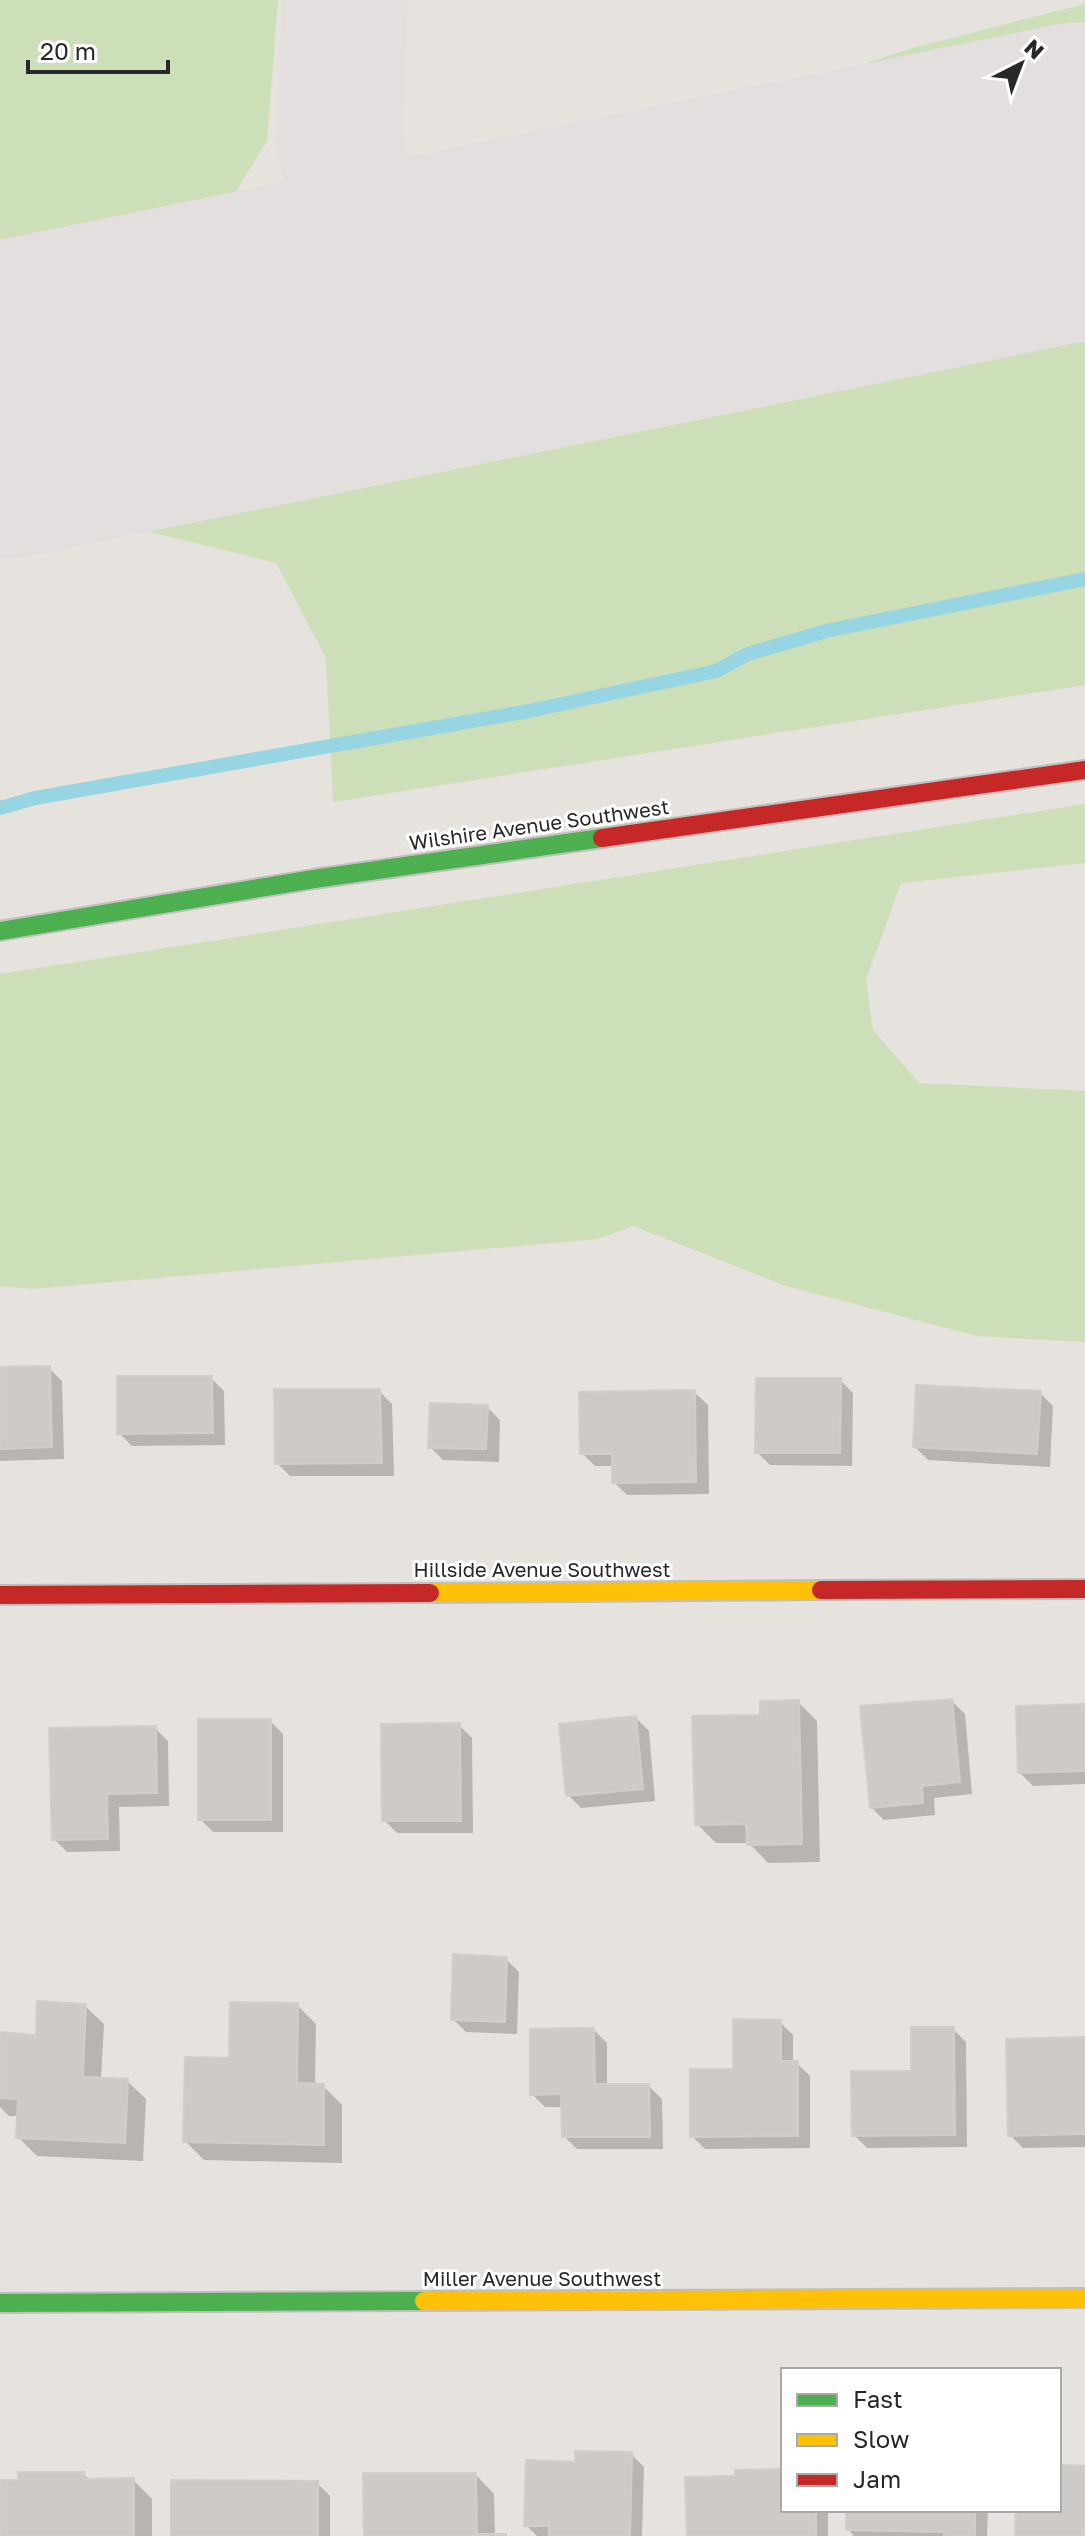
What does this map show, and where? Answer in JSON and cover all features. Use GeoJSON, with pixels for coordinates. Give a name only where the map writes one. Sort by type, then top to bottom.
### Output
{"type":"FeatureCollection","features":[{"type":"Feature","properties":{"kind":"street","name":"Wilshire Avenue Southwest"},"geometry":{"type":"LineString","coordinates":[[0,931],[314,879],[1085,770]]}},
{"type":"Feature","properties":{"kind":"street","name":"Hillside Avenue Southwest"},"geometry":{"type":"LineString","coordinates":[[0,1595],[1085,1589]]}},
{"type":"Feature","properties":{"kind":"street","name":"Miller Avenue Southwest"},"geometry":{"type":"LineString","coordinates":[[0,2303],[1085,2298]]}},
{"type":"Feature","properties":{"kind":"green space"},"geometry":{"type":"Polygon","coordinates":[[[0,0],[278,0],[267,141],[205,241],[0,285],[0,0]]]}},
{"type":"Feature","properties":{"kind":"green space"},"geometry":{"type":"Polygon","coordinates":[[[1085,4],[1085,60],[837,108],[848,69],[916,47],[1085,4]]]}},
{"type":"Feature","properties":{"kind":"green space"},"geometry":{"type":"Polygon","coordinates":[[[1085,284],[1085,685],[333,802],[326,658],[276,563],[73,513],[0,515],[0,499],[149,456],[360,433],[1085,284]]]}},
{"type":"Feature","properties":{"kind":"green space"},"geometry":{"type":"Polygon","coordinates":[[[1085,804],[1085,863],[901,883],[866,980],[873,1030],[919,1083],[1085,1091],[1085,1342],[977,1336],[786,1286],[633,1226],[598,1239],[34,1289],[0,1286],[0,974],[1085,804]]]}},
{"type":"Feature","properties":{"kind":"building"},"geometry":{"type":"Polygon","coordinates":[[[50,1366],[52,1447],[0,1449],[0,1367],[50,1366]]]}},
{"type":"Feature","properties":{"kind":"building"},"geometry":{"type":"Polygon","coordinates":[[[117,1376],[212,1376],[213,1433],[117,1434],[117,1376]]]}},
{"type":"Feature","properties":{"kind":"building"},"geometry":{"type":"Polygon","coordinates":[[[756,1378],[841,1378],[840,1453],[755,1453],[756,1378]]]}},
{"type":"Feature","properties":{"kind":"building"},"geometry":{"type":"Polygon","coordinates":[[[916,1385],[1041,1391],[1037,1454],[913,1447],[916,1385]]]}},
{"type":"Feature","properties":{"kind":"building"},"geometry":{"type":"Polygon","coordinates":[[[274,1389],[380,1389],[382,1463],[275,1464],[274,1389]]]}},
{"type":"Feature","properties":{"kind":"building"},"geometry":{"type":"Polygon","coordinates":[[[695,1390],[696,1482],[612,1483],[612,1454],[580,1454],[579,1392],[695,1390]]]}},
{"type":"Feature","properties":{"kind":"building"},"geometry":{"type":"Polygon","coordinates":[[[430,1403],[488,1405],[486,1449],[428,1448],[430,1403]]]}},
{"type":"Feature","properties":{"kind":"building"},"geometry":{"type":"Polygon","coordinates":[[[952,1699],[960,1782],[922,1786],[923,1803],[870,1808],[860,1706],[952,1699]]]}},
{"type":"Feature","properties":{"kind":"building"},"geometry":{"type":"Polygon","coordinates":[[[799,1700],[802,1844],[747,1845],[746,1824],[695,1825],[692,1716],[760,1715],[760,1701],[799,1700]]]}},
{"type":"Feature","properties":{"kind":"building"},"geometry":{"type":"Polygon","coordinates":[[[1085,1704],[1085,1771],[1018,1773],[1016,1706],[1085,1704]]]}},
{"type":"Feature","properties":{"kind":"building"},"geometry":{"type":"Polygon","coordinates":[[[636,1716],[643,1789],[566,1796],[559,1724],[636,1716]]]}},
{"type":"Feature","properties":{"kind":"building"},"geometry":{"type":"Polygon","coordinates":[[[198,1719],[271,1719],[271,1820],[198,1820],[198,1719]]]}},
{"type":"Feature","properties":{"kind":"building"},"geometry":{"type":"Polygon","coordinates":[[[460,1723],[461,1821],[382,1821],[381,1724],[460,1723]]]}},
{"type":"Feature","properties":{"kind":"building"},"geometry":{"type":"Polygon","coordinates":[[[156,1726],[157,1793],[107,1794],[108,1839],[52,1840],[49,1728],[156,1726]]]}},
{"type":"Feature","properties":{"kind":"building"},"geometry":{"type":"Polygon","coordinates":[[[453,1954],[507,1957],[505,2022],[451,2020],[453,1954]]]}},
{"type":"Feature","properties":{"kind":"building"},"geometry":{"type":"Polygon","coordinates":[[[37,2001],[86,2004],[83,2077],[128,2079],[125,2143],[16,2138],[18,2099],[0,2098],[0,2032],[36,2035],[37,2001]]]}},
{"type":"Feature","properties":{"kind":"building"},"geometry":{"type":"Polygon","coordinates":[[[230,2002],[298,2003],[297,2083],[324,2084],[324,2145],[183,2142],[185,2057],[229,2058],[230,2002]]]}},
{"type":"Feature","properties":{"kind":"building"},"geometry":{"type":"Polygon","coordinates":[[[733,2019],[781,2020],[781,2061],[798,2061],[798,2136],[690,2137],[690,2069],[733,2069],[733,2019]]]}},
{"type":"Feature","properties":{"kind":"building"},"geometry":{"type":"Polygon","coordinates":[[[911,2027],[954,2027],[955,2135],[852,2136],[851,2071],[911,2071],[911,2027]]]}},
{"type":"Feature","properties":{"kind":"building"},"geometry":{"type":"Polygon","coordinates":[[[594,2028],[595,2084],[649,2084],[650,2137],[562,2137],[561,2094],[530,2095],[530,2029],[594,2028]]]}},
{"type":"Feature","properties":{"kind":"building"},"geometry":{"type":"Polygon","coordinates":[[[1085,2037],[1085,2134],[1008,2136],[1006,2039],[1085,2037]]]}},
{"type":"Feature","properties":{"kind":"building"},"geometry":{"type":"Polygon","coordinates":[[[575,2451],[632,2452],[630,2536],[549,2536],[549,2526],[524,2526],[526,2460],[575,2462],[575,2451]]]}},
{"type":"Feature","properties":{"kind":"building"},"geometry":{"type":"Polygon","coordinates":[[[1061,2465],[1085,2466],[1085,2536],[1015,2536],[1016,2512],[1061,2512],[1061,2465]]]}},
{"type":"Feature","properties":{"kind":"building"},"geometry":{"type":"Polygon","coordinates":[[[781,2469],[781,2512],[816,2512],[816,2536],[687,2536],[685,2477],[735,2476],[735,2470],[781,2469]]]}},
{"type":"Feature","properties":{"kind":"building"},"geometry":{"type":"Polygon","coordinates":[[[18,2472],[84,2472],[84,2479],[134,2478],[134,2536],[0,2536],[0,2480],[18,2480],[18,2472]]]}},
{"type":"Feature","properties":{"kind":"building"},"geometry":{"type":"Polygon","coordinates":[[[363,2473],[476,2473],[477,2534],[506,2536],[364,2536],[363,2473]]]}},
{"type":"Feature","properties":{"kind":"building"},"geometry":{"type":"Polygon","coordinates":[[[171,2480],[318,2481],[318,2536],[171,2536],[171,2480]]]}},
{"type":"Feature","properties":{"kind":"building"},"geometry":{"type":"Polygon","coordinates":[[[846,2512],[975,2512],[975,2536],[944,2536],[944,2532],[846,2530],[846,2512]]]}},
{"type":"Feature","properties":{"kind":"waterway"},"geometry":{"type":"LineString","coordinates":[[0,808],[35,798],[529,711],[716,671],[748,654],[826,631],[1085,579]]}},
{"type":"Feature","properties":{"kind":"taxiway"},"geometry":{"type":"LineString","coordinates":[[345,0],[339,140],[383,323]]}},
{"type":"Feature","properties":{"kind":"runway"},"geometry":{"type":"LineString","coordinates":[[0,401],[1085,180]]}},
{"type":"Feature","properties":{"kind":"traffic: fast"},"geometry":{"type":"LineString","coordinates":[[0,931],[314,879],[602,838]]}},
{"type":"Feature","properties":{"kind":"traffic: fast"},"geometry":{"type":"LineString","coordinates":[[0,2303],[424,2301]]}},
{"type":"Feature","properties":{"kind":"traffic: slow"},"geometry":{"type":"LineString","coordinates":[[430,1593],[821,1590]]}},
{"type":"Feature","properties":{"kind":"traffic: slow"},"geometry":{"type":"LineString","coordinates":[[424,2301],[1085,2298]]}},
{"type":"Feature","properties":{"kind":"traffic: jam"},"geometry":{"type":"LineString","coordinates":[[602,838],[1085,770]]}},
{"type":"Feature","properties":{"kind":"traffic: jam"},"geometry":{"type":"LineString","coordinates":[[821,1590],[1085,1589]]}},
{"type":"Feature","properties":{"kind":"traffic: jam"},"geometry":{"type":"LineString","coordinates":[[0,1595],[430,1593]]}}]}
